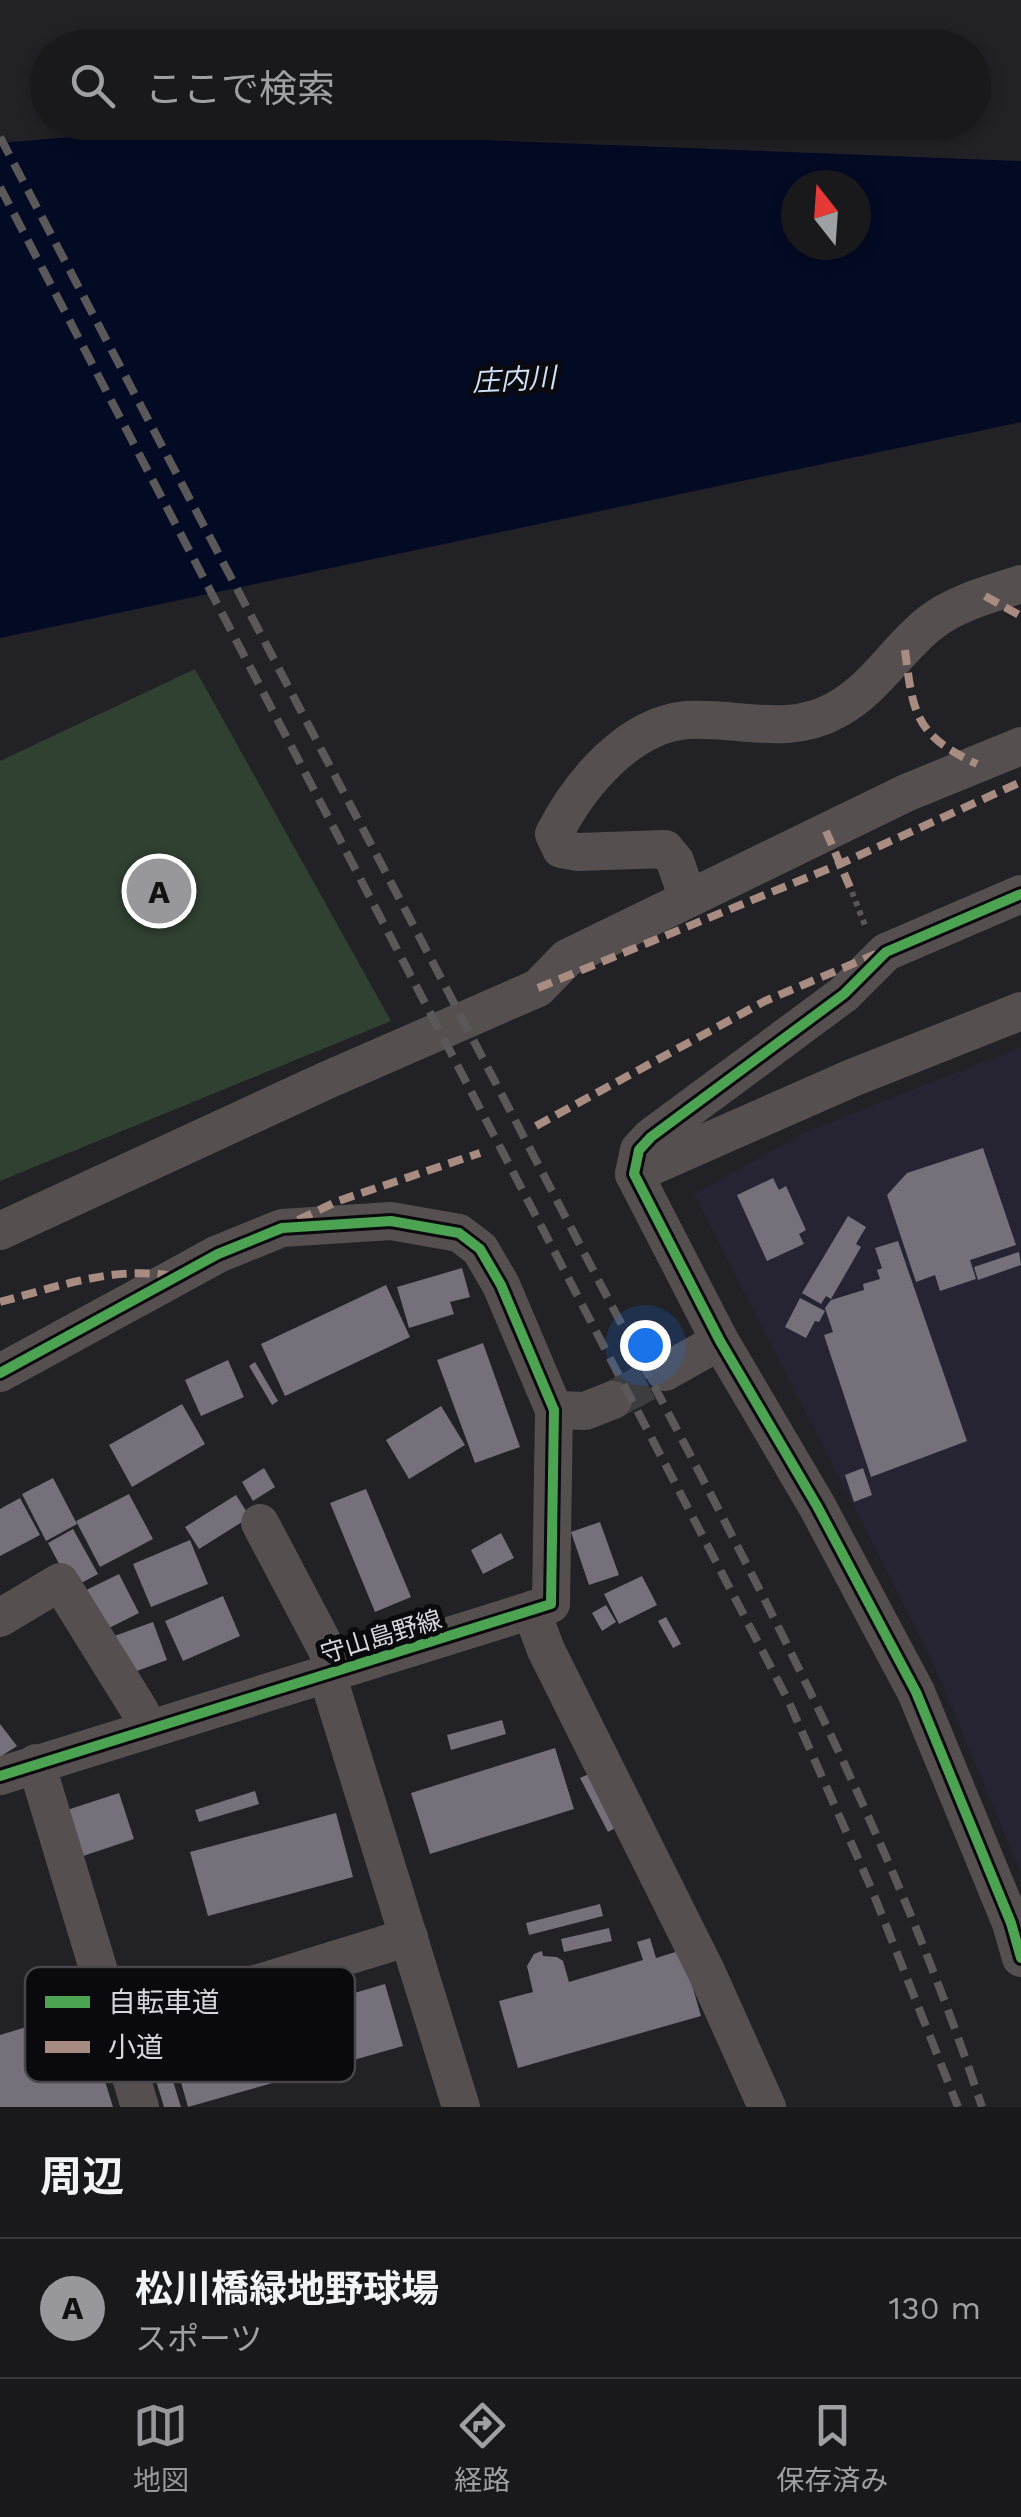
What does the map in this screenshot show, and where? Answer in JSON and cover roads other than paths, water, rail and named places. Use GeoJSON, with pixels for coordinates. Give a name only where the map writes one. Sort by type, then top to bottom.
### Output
{"type":"FeatureCollection","features":[{"type":"Feature","properties":{"kind":"street"},"geometry":{"type":"LineString","coordinates":[[688,899],[675,861],[665,850],[561,849],[554,834],[565,812],[614,755],[646,730],[686,720],[792,726],[834,712],[870,687],[930,623],[954,608],[1021,584]]}},
{"type":"Feature","properties":{"kind":"street"},"geometry":{"type":"LineString","coordinates":[[0,1231],[538,988],[566,958],[906,793],[1021,746]]}},
{"type":"Feature","properties":{"kind":"street"},"geometry":{"type":"LineString","coordinates":[[1021,894],[886,952],[844,994],[651,1137],[640,1150],[634,1174],[720,1341],[817,1506],[916,1692],[1011,1923],[1021,1958]]}},
{"type":"Feature","properties":{"kind":"street"},"geometry":{"type":"LineString","coordinates":[[634,1174],[852,1078],[1021,1011]]}},
{"type":"Feature","properties":{"kind":"street"},"geometry":{"type":"LineString","coordinates":[[0,1373],[218,1254],[282,1228],[391,1222],[458,1233],[480,1250],[502,1285],[554,1410],[552,1604],[531,1610],[546,1650],[706,1971],[767,2107]]}},
{"type":"Feature","properties":{"kind":"street"},"geometry":{"type":"LineString","coordinates":[[666,1372],[720,1341]]}},
{"type":"Feature","properties":{"kind":"street"},"geometry":{"type":"LineString","coordinates":[[554,1410],[585,1411],[613,1400]]}},
{"type":"Feature","properties":{"kind":"street"},"geometry":{"type":"LineString","coordinates":[[260,1523],[332,1672],[461,2107]]}},
{"type":"Feature","properties":{"kind":"street"},"geometry":{"type":"LineString","coordinates":[[0,1618],[60,1582],[140,1711],[146,1730]]}},
{"type":"Feature","properties":{"kind":"street","name":"守山島野線"},"geometry":{"type":"LineString","coordinates":[[0,1776],[531,1610]]}},
{"type":"Feature","properties":{"kind":"street"},"geometry":{"type":"LineString","coordinates":[[36,1763],[98,1967]]}},
{"type":"Feature","properties":{"kind":"street"},"geometry":{"type":"LineString","coordinates":[[313,1967],[408,1938]]}},
{"type":"Feature","properties":{"kind":"street"},"geometry":{"type":"LineString","coordinates":[[132,2082],[140,2107]]}},
{"type":"Feature","properties":{"kind":"water","name":"庄内川"},"geometry":{"type":"Polygon","coordinates":[[[483,140],[1021,161],[1021,422],[0,638],[0,143],[483,140]]]}},
{"type":"Feature","properties":{"kind":"tunnel"},"geometry":{"type":"LineString","coordinates":[[613,1400],[665,1372]]}},
{"type":"Feature","properties":{"kind":"railway"},"geometry":{"type":"LineString","coordinates":[[0,137],[799,1668],[898,1885],[982,2107]]}},
{"type":"Feature","properties":{"kind":"railway"},"geometry":{"type":"LineString","coordinates":[[0,187],[788,1700],[872,1890],[958,2107]]}},
{"type":"Feature","properties":{"kind":"place","name":"松川橋緑地野球場"},"geometry":{"type":"Point","coordinates":[159,891]}}]}
